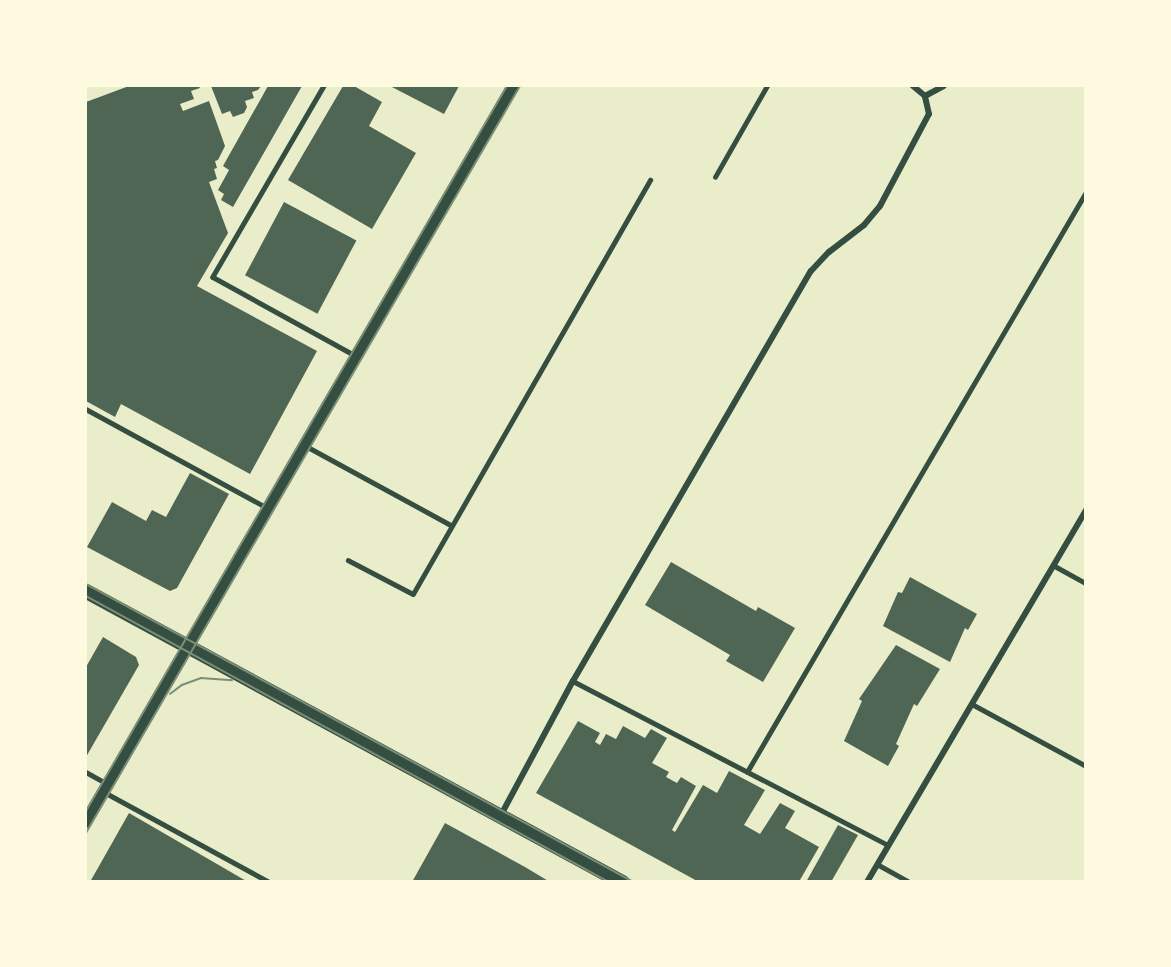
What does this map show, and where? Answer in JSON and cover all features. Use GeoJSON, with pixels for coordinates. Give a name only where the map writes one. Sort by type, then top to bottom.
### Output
{"type":"FeatureCollection","features":[{"type":"Feature","properties":{"kind":"main road"},"geometry":{"type":"LineString","coordinates":[[86,822],[513,86]]}},
{"type":"Feature","properties":{"kind":"main road"},"geometry":{"type":"LineString","coordinates":[[86,591],[622,882]]}},
{"type":"Feature","properties":{"kind":"street"},"geometry":{"type":"LineString","coordinates":[[501,816],[573,681],[811,271],[829,252],[864,225],[879,206],[927,122],[929,114],[925,96],[913,86]]}},
{"type":"Feature","properties":{"kind":"street"},"geometry":{"type":"LineString","coordinates":[[925,96],[944,86]]}},
{"type":"Feature","properties":{"kind":"street"},"geometry":{"type":"LineString","coordinates":[[867,882],[1086,510]]}},
{"type":"Feature","properties":{"kind":"lane"},"geometry":{"type":"LineString","coordinates":[[324,86],[213,278],[356,356]]}},
{"type":"Feature","properties":{"kind":"lane"},"geometry":{"type":"LineString","coordinates":[[715,177],[767,86]]}},
{"type":"Feature","properties":{"kind":"lane"},"geometry":{"type":"LineString","coordinates":[[348,560],[413,594],[650,180]]}},
{"type":"Feature","properties":{"kind":"lane"},"geometry":{"type":"LineString","coordinates":[[747,772],[1086,192]]}},
{"type":"Feature","properties":{"kind":"lane"},"geometry":{"type":"LineString","coordinates":[[86,409],[269,509]]}},
{"type":"Feature","properties":{"kind":"lane"},"geometry":{"type":"LineString","coordinates":[[305,445],[451,525]]}},
{"type":"Feature","properties":{"kind":"lane"},"geometry":{"type":"LineString","coordinates":[[1053,565],[1086,583]]}},
{"type":"Feature","properties":{"kind":"lane"},"geometry":{"type":"LineString","coordinates":[[573,681],[888,845]]}},
{"type":"Feature","properties":{"kind":"lane"},"geometry":{"type":"LineString","coordinates":[[972,704],[1086,766]]}},
{"type":"Feature","properties":{"kind":"lane"},"geometry":{"type":"LineString","coordinates":[[86,772],[106,788],[269,882]]}},
{"type":"Feature","properties":{"kind":"lane"},"geometry":{"type":"LineString","coordinates":[[877,864],[910,882]]}},
{"type":"Feature","properties":{"kind":"building"},"geometry":{"type":"Polygon","coordinates":[[[129,86],[199,86],[200,88],[191,91],[194,99],[180,104],[183,111],[209,101],[225,146],[218,160],[215,161],[217,168],[214,169],[217,179],[209,182],[228,233],[197,286],[317,351],[250,474],[121,404],[115,417],[86,401],[86,102],[129,86]]]}},
{"type":"Feature","properties":{"kind":"building"},"geometry":{"type":"Polygon","coordinates":[[[211,86],[261,86],[252,92],[254,98],[245,101],[247,107],[244,113],[233,117],[230,111],[222,114],[211,86]]]}},
{"type":"Feature","properties":{"kind":"building"},"geometry":{"type":"Polygon","coordinates":[[[268,86],[302,86],[233,207],[221,200],[224,194],[218,190],[229,170],[223,166],[268,86]]]}},
{"type":"Feature","properties":{"kind":"building"},"geometry":{"type":"Polygon","coordinates":[[[343,86],[354,86],[382,102],[369,126],[416,153],[372,229],[288,180],[343,86]]]}},
{"type":"Feature","properties":{"kind":"building"},"geometry":{"type":"Polygon","coordinates":[[[390,86],[459,86],[444,114],[390,86]]]}},
{"type":"Feature","properties":{"kind":"building"},"geometry":{"type":"Polygon","coordinates":[[[284,202],[356,240],[317,314],[245,275],[284,202]]]}},
{"type":"Feature","properties":{"kind":"building"},"geometry":{"type":"Polygon","coordinates":[[[190,473],[229,494],[177,588],[170,591],[87,547],[112,502],[146,521],[152,510],[166,517],[190,473]]]}},
{"type":"Feature","properties":{"kind":"building"},"geometry":{"type":"Polygon","coordinates":[[[671,562],[756,611],[758,607],[795,628],[763,682],[726,661],[730,655],[645,605],[671,562]]]}},
{"type":"Feature","properties":{"kind":"building"},"geometry":{"type":"Polygon","coordinates":[[[910,577],[977,614],[968,630],[965,628],[950,662],[883,626],[898,592],[902,593],[910,577]]]}},
{"type":"Feature","properties":{"kind":"building"},"geometry":{"type":"Polygon","coordinates":[[[103,637],[136,657],[139,665],[86,757],[86,667],[103,637]]]}},
{"type":"Feature","properties":{"kind":"building"},"geometry":{"type":"Polygon","coordinates":[[[896,645],[940,669],[917,706],[914,704],[896,744],[899,746],[888,766],[844,741],[862,701],[859,699],[896,645]]]}},
{"type":"Feature","properties":{"kind":"building"},"geometry":{"type":"Polygon","coordinates":[[[578,721],[600,733],[595,742],[600,745],[606,734],[616,739],[623,726],[645,738],[651,729],[667,738],[652,763],[669,772],[666,777],[677,783],[681,777],[696,786],[672,830],[675,832],[703,785],[717,793],[729,771],[765,790],[744,825],[760,834],[780,803],[795,811],[785,828],[819,847],[800,880],[803,882],[699,882],[536,793],[578,721]]]}},
{"type":"Feature","properties":{"kind":"building"},"geometry":{"type":"Polygon","coordinates":[[[129,813],[248,882],[90,882],[129,813]]]}},
{"type":"Feature","properties":{"kind":"building"},"geometry":{"type":"Polygon","coordinates":[[[445,823],[525,867],[550,882],[412,882],[445,823]]]}},
{"type":"Feature","properties":{"kind":"building"},"geometry":{"type":"Polygon","coordinates":[[[838,825],[858,835],[831,882],[806,882],[838,825]]]}},
{"type":"Feature","properties":{"kind":"tram line"},"geometry":{"type":"LineString","coordinates":[[86,811],[507,86]]}},
{"type":"Feature","properties":{"kind":"tram line"},"geometry":{"type":"LineString","coordinates":[[86,833],[520,86]]}},
{"type":"Feature","properties":{"kind":"tram line"},"geometry":{"type":"LineString","coordinates":[[86,584],[634,882]]}},
{"type":"Feature","properties":{"kind":"tram line"},"geometry":{"type":"LineString","coordinates":[[86,596],[609,882]]}},
{"type":"Feature","properties":{"kind":"tram line"},"geometry":{"type":"LineString","coordinates":[[170,694],[182,685],[201,678],[232,680]]}}]}
